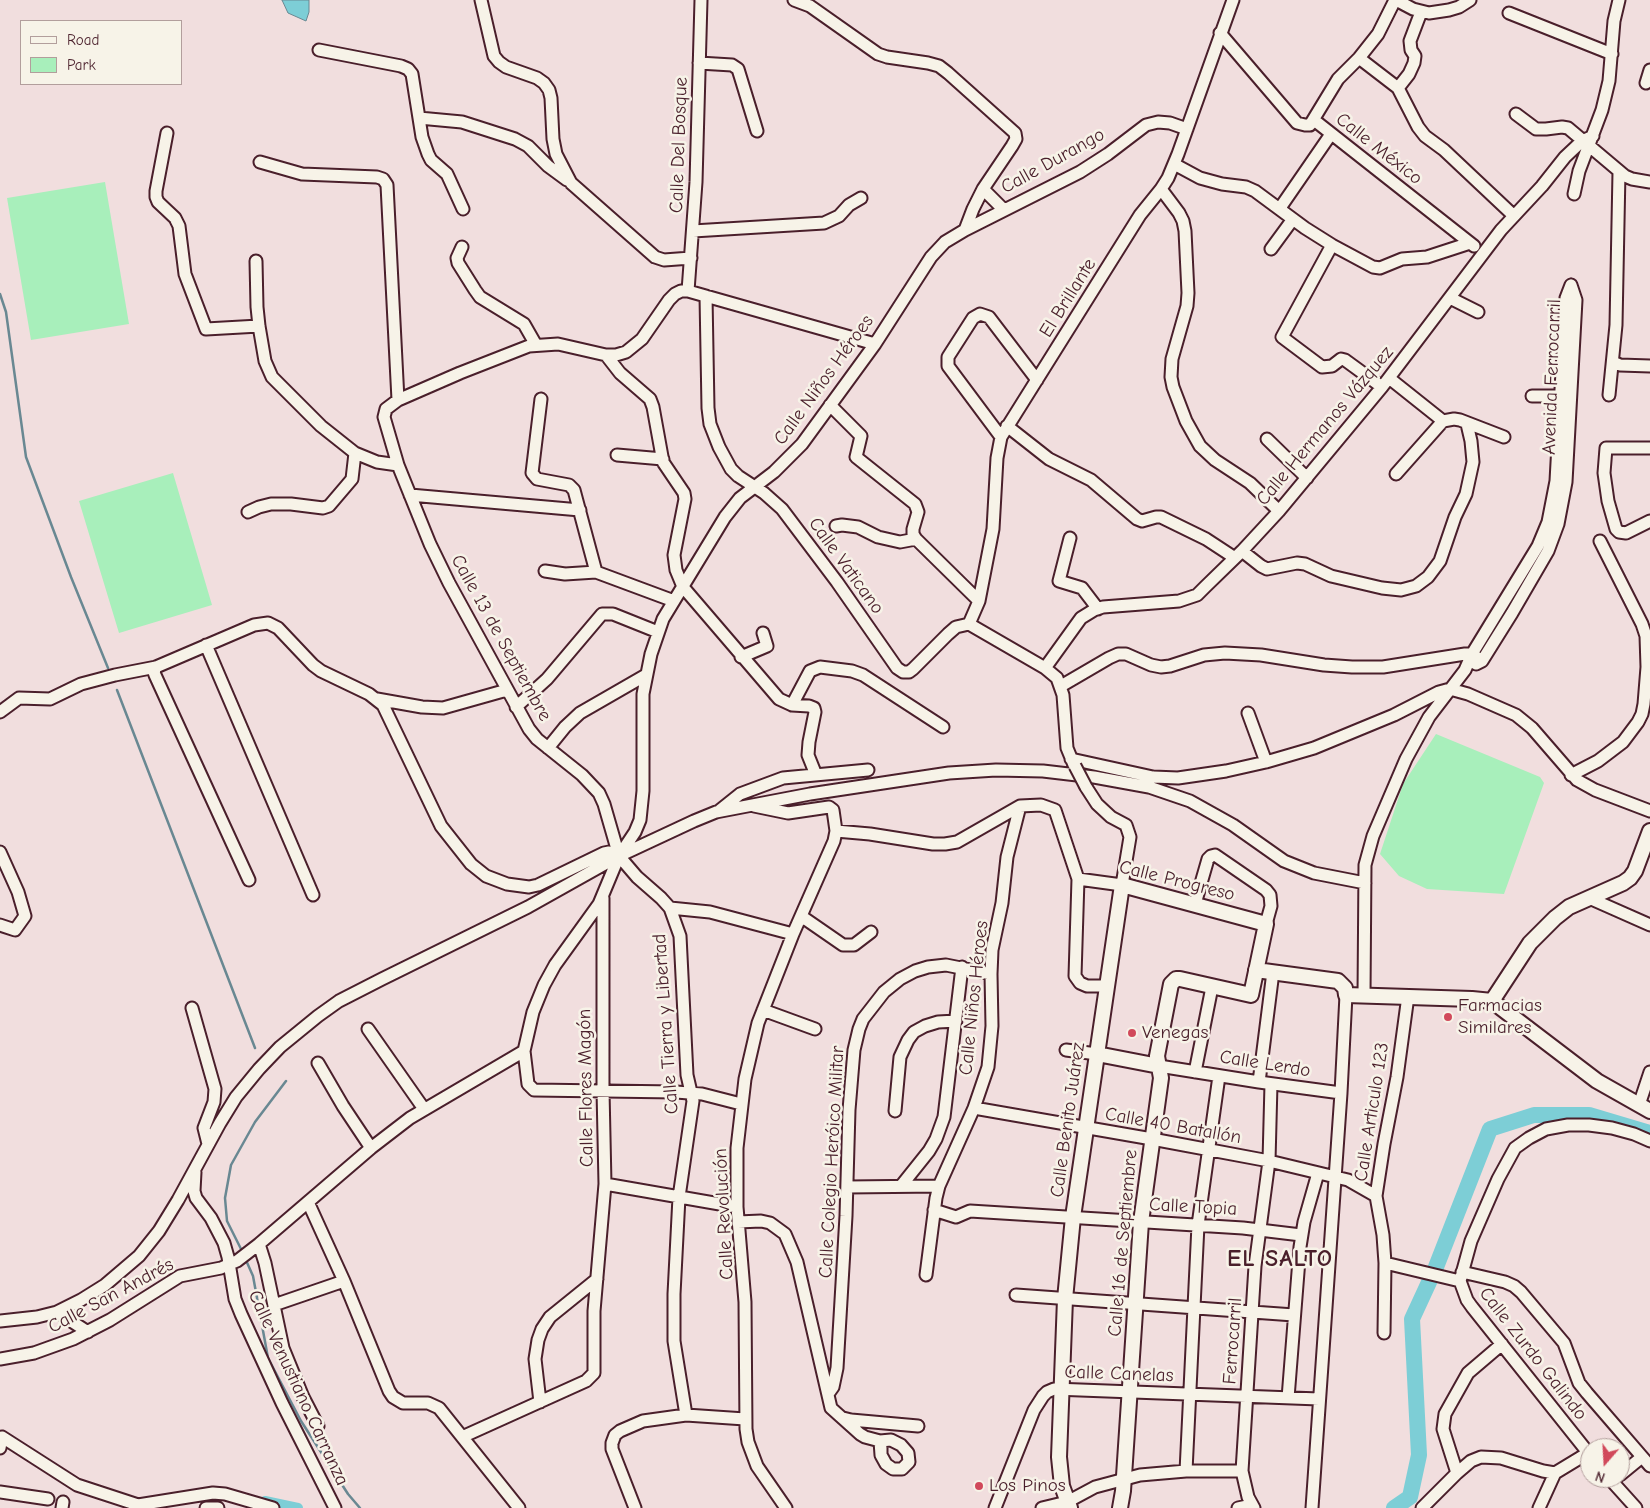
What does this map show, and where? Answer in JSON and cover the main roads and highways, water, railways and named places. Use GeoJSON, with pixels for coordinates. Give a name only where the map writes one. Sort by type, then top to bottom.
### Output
{"type":"FeatureCollection","features":[{"type":"Feature","properties":{"kind":"water"},"geometry":{"type":"Polygon","coordinates":[[[282,0],[309,0],[309,12],[306,21],[288,13],[282,0]]]}},
{"type":"Feature","properties":{"kind":"waterway"},"geometry":{"type":"LineString","coordinates":[[0,294],[6,312],[26,457],[71,577],[108,668]]}},
{"type":"Feature","properties":{"kind":"waterway"},"geometry":{"type":"LineString","coordinates":[[117,690],[255,1048]]}},
{"type":"Feature","properties":{"kind":"waterway"},"geometry":{"type":"LineString","coordinates":[[243,1253],[227,1221],[225,1198],[231,1165],[255,1122],[286,1081]]}},
{"type":"Feature","properties":{"kind":"waterway"},"geometry":{"type":"LineString","coordinates":[[1394,1508],[1410,1497],[1419,1455],[1412,1319],[1436,1267],[1490,1129],[1534,1115],[1589,1115],[1650,1133]]}},
{"type":"Feature","properties":{"kind":"waterway"},"geometry":{"type":"LineString","coordinates":[[245,1258],[253,1276],[268,1358],[301,1421],[348,1494],[360,1508]]}},
{"type":"Feature","properties":{"kind":"waterway"},"geometry":{"type":"LineString","coordinates":[[265,1501],[298,1508]]}},
{"type":"Feature","properties":{"kind":"place","name":"Farmacias Similares"},"geometry":{"type":"Point","coordinates":[1448,1017]}},
{"type":"Feature","properties":{"kind":"place","name":"Venegas"},"geometry":{"type":"Point","coordinates":[1132,1033]}},
{"type":"Feature","properties":{"kind":"place","name":"Los Pinos"},"geometry":{"type":"Point","coordinates":[979,1486]}},
{"type":"Feature","properties":{"kind":"district","name":"EL SALTO"},"geometry":{"type":"Point","coordinates":[1280,1259]}}]}
